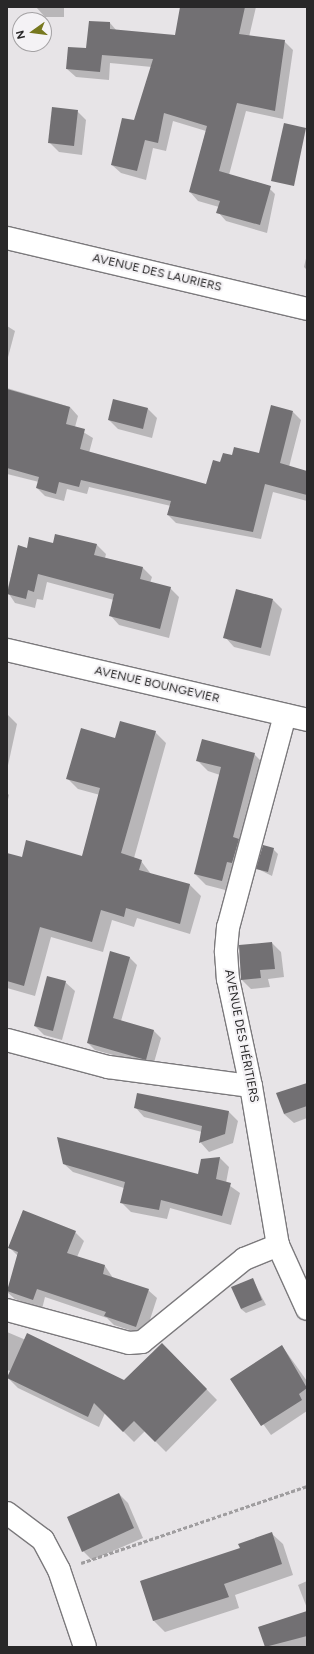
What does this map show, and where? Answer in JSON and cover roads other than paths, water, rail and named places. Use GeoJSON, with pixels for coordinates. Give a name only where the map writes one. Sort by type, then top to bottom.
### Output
{"type":"FeatureCollection","features":[{"type":"Feature","properties":{"kind":"street","name":"AVENUE DES LAURIERS"},"geometry":{"type":"LineString","coordinates":[[7,238],[307,309]]}},
{"type":"Feature","properties":{"kind":"street","name":"AVENUE BOUNGEVIER"},"geometry":{"type":"LineString","coordinates":[[7,650],[307,720]]}},
{"type":"Feature","properties":{"kind":"street","name":"AVENUE DES HÉRITIERS"},"geometry":{"type":"LineString","coordinates":[[285,715],[228,927],[228,979],[251,1086],[278,1245],[307,1309]]}},
{"type":"Feature","properties":{"kind":"street"},"geometry":{"type":"LineString","coordinates":[[7,1040],[108,1067],[251,1086]]}},
{"type":"Feature","properties":{"kind":"street"},"geometry":{"type":"LineString","coordinates":[[7,1310],[129,1343],[142,1342],[244,1259],[278,1245]]}},
{"type":"Feature","properties":{"kind":"street"},"geometry":{"type":"LineString","coordinates":[[7,1513],[43,1540],[59,1570],[85,1647]]}}]}
